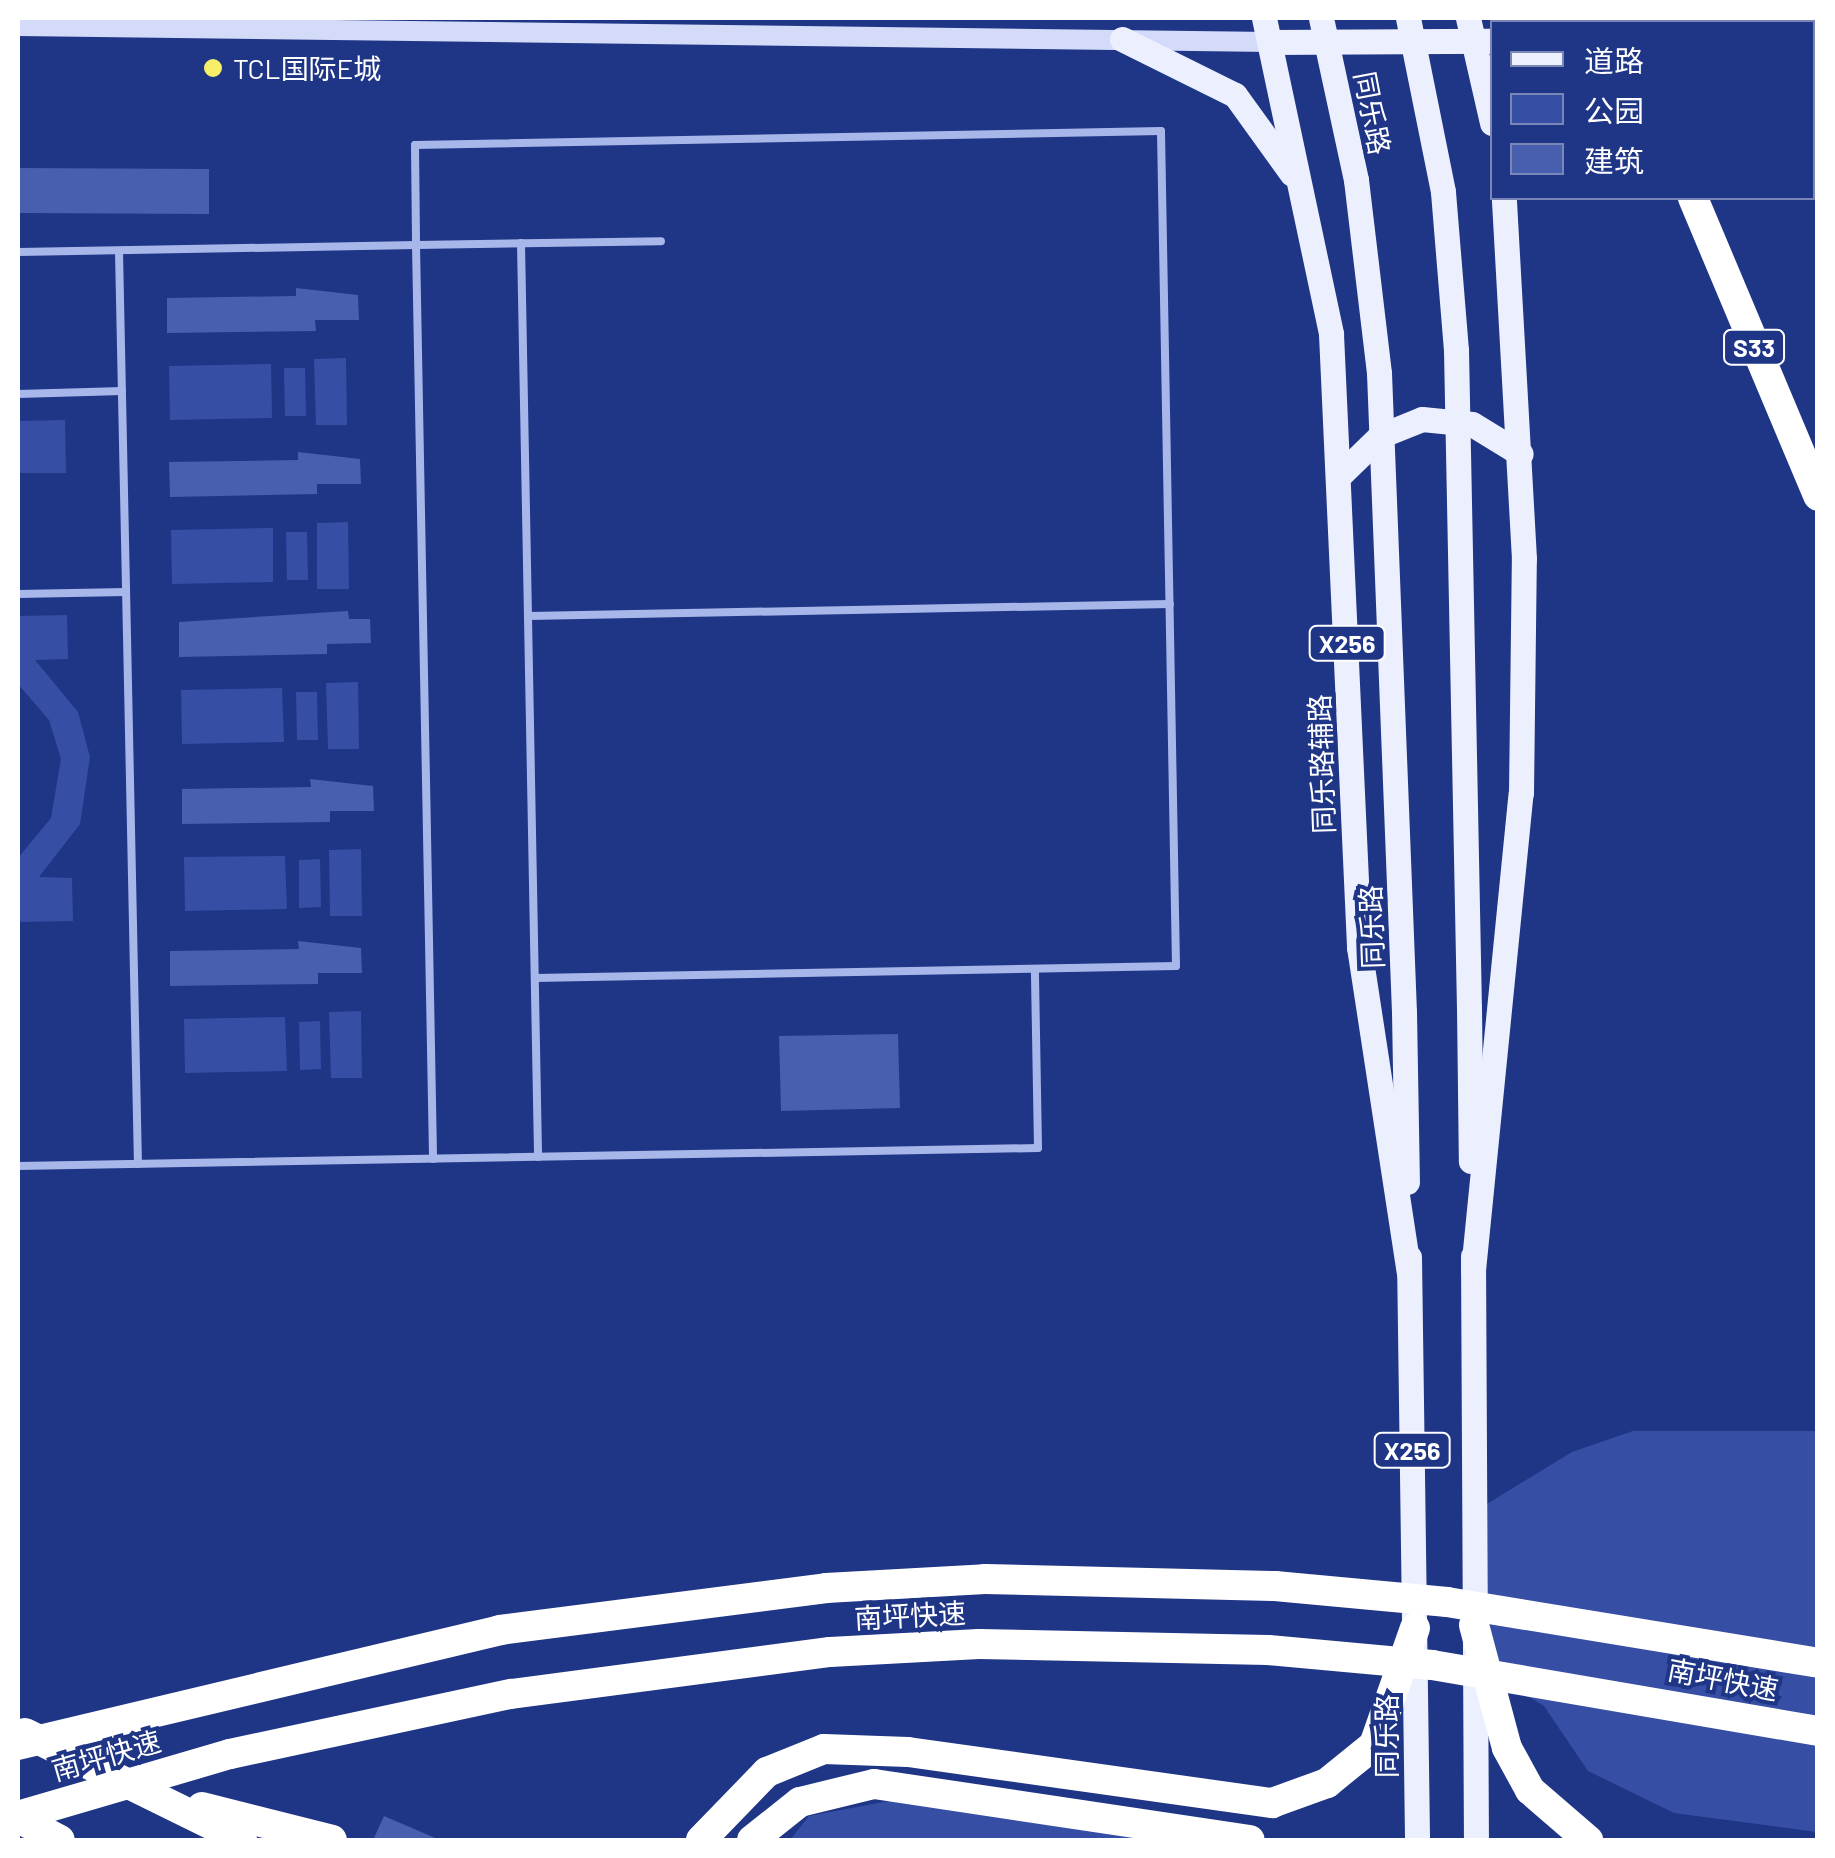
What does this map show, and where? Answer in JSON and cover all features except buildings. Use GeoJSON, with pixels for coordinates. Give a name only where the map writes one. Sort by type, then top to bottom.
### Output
{"type":"FeatureCollection","features":[{"type":"Feature","properties":{"kind":"highway","name":"S33"},"geometry":{"type":"LineString","coordinates":[[1694,200],[1818,496]]}},
{"type":"Feature","properties":{"kind":"highway","name":"南坪快速"},"geometry":{"type":"LineString","coordinates":[[18,1745],[500,1630],[826,1588],[985,1579],[1274,1586],[1448,1602],[1818,1663]]}},
{"type":"Feature","properties":{"kind":"highway"},"geometry":{"type":"LineString","coordinates":[[1474,1625],[1494,1722],[1530,1790],[1588,1840]]}},
{"type":"Feature","properties":{"kind":"highway"},"geometry":{"type":"LineString","coordinates":[[702,1840],[768,1772],[824,1749],[908,1752],[1272,1803],[1356,1765],[1388,1716],[1415,1628]]}},
{"type":"Feature","properties":{"kind":"highway","name":"南坪快速"},"geometry":{"type":"LineString","coordinates":[[18,1817],[230,1754],[510,1694],[830,1652],[980,1644],[1268,1650],[1432,1665],[1818,1732]]}},
{"type":"Feature","properties":{"kind":"highway"},"geometry":{"type":"LineString","coordinates":[[18,1730],[152,1790],[242,1840]]}},
{"type":"Feature","properties":{"kind":"highway"},"geometry":{"type":"LineString","coordinates":[[752,1840],[800,1802],[874,1784],[1250,1840]]}},
{"type":"Feature","properties":{"kind":"highway"},"geometry":{"type":"LineString","coordinates":[[152,1790],[332,1840]]}},
{"type":"Feature","properties":{"kind":"highway"},"geometry":{"type":"LineString","coordinates":[[18,1817],[60,1840]]}},
{"type":"Feature","properties":{"kind":"main road","name":"同乐路"},"geometry":{"type":"LineString","coordinates":[[1320,18],[1356,180],[1379,372],[1404,1012],[1417,1840]]}},
{"type":"Feature","properties":{"kind":"main road","name":"同乐路"},"geometry":{"type":"LineString","coordinates":[[1408,18],[1443,192],[1456,350],[1473,1270],[1476,1840]]}},
{"type":"Feature","properties":{"kind":"main road"},"geometry":{"type":"LineString","coordinates":[[18,26],[1122,39],[1268,30],[1477,32],[1490,110]]}},
{"type":"Feature","properties":{"kind":"main road","name":"同乐路辅路"},"geometry":{"type":"LineString","coordinates":[[1268,30],[1320,249],[1342,474],[1360,962],[1409,1272]]}},
{"type":"Feature","properties":{"kind":"main road"},"geometry":{"type":"LineString","coordinates":[[1122,39],[1206,74],[1263,124],[1320,249]]}},
{"type":"Feature","properties":{"kind":"main road","name":"X256"},"geometry":{"type":"LineString","coordinates":[[1473,1270],[1520,811],[1521,454],[1504,200]]}},
{"type":"Feature","properties":{"kind":"main road","name":"X256"},"geometry":{"type":"LineString","coordinates":[[1511,262],[1520,200]]}},
{"type":"Feature","properties":{"kind":"main road"},"geometry":{"type":"LineString","coordinates":[[1342,474],[1380,436],[1422,418],[1472,424],[1521,454]]}},
{"type":"Feature","properties":{"kind":"lane"},"geometry":{"type":"LineString","coordinates":[[433,1159],[414,145],[1161,131],[1176,966],[535,978]]}},
{"type":"Feature","properties":{"kind":"lane"},"geometry":{"type":"LineString","coordinates":[[18,252],[660,241]]}},
{"type":"Feature","properties":{"kind":"lane"},"geometry":{"type":"LineString","coordinates":[[522,243],[538,1157]]}},
{"type":"Feature","properties":{"kind":"lane"},"geometry":{"type":"LineString","coordinates":[[118,250],[138,1164]]}},
{"type":"Feature","properties":{"kind":"lane"},"geometry":{"type":"LineString","coordinates":[[18,394],[122,392]]}},
{"type":"Feature","properties":{"kind":"lane"},"geometry":{"type":"LineString","coordinates":[[18,594],[126,592]]}},
{"type":"Feature","properties":{"kind":"lane"},"geometry":{"type":"LineString","coordinates":[[528,616],[1170,604]]}},
{"type":"Feature","properties":{"kind":"lane"},"geometry":{"type":"LineString","coordinates":[[18,1166],[1038,1148],[1035,969]]}},
{"type":"Feature","properties":{"kind":"green space"},"geometry":{"type":"Polygon","coordinates":[[[346,358],[347,425],[316,425],[314,359],[346,358]]]}},
{"type":"Feature","properties":{"kind":"green space"},"geometry":{"type":"Polygon","coordinates":[[[271,364],[272,418],[170,420],[169,366],[271,364]]]}},
{"type":"Feature","properties":{"kind":"green space"},"geometry":{"type":"Polygon","coordinates":[[[284,368],[305,368],[306,416],[285,416],[284,368]]]}},
{"type":"Feature","properties":{"kind":"green space"},"geometry":{"type":"Polygon","coordinates":[[[65,420],[66,473],[18,473],[18,421],[65,420]]]}},
{"type":"Feature","properties":{"kind":"green space"},"geometry":{"type":"Polygon","coordinates":[[[348,522],[349,589],[317,589],[317,523],[348,522]]]}},
{"type":"Feature","properties":{"kind":"green space"},"geometry":{"type":"Polygon","coordinates":[[[273,528],[273,582],[172,584],[171,530],[273,528]]]}},
{"type":"Feature","properties":{"kind":"green space"},"geometry":{"type":"Polygon","coordinates":[[[286,532],[307,532],[308,580],[287,580],[286,532]]]}},
{"type":"Feature","properties":{"kind":"green space"},"geometry":{"type":"Polygon","coordinates":[[[67,615],[68,659],[35,660],[78,712],[90,757],[80,824],[39,877],[72,878],[73,921],[18,922],[18,858],[51,818],[61,759],[49,720],[18,684],[18,616],[67,615]]]}},
{"type":"Feature","properties":{"kind":"green space"},"geometry":{"type":"Polygon","coordinates":[[[358,682],[359,749],[328,749],[326,683],[358,682]]]}},
{"type":"Feature","properties":{"kind":"green space"},"geometry":{"type":"Polygon","coordinates":[[[282,688],[284,742],[182,744],[181,690],[282,688]]]}},
{"type":"Feature","properties":{"kind":"green space"},"geometry":{"type":"Polygon","coordinates":[[[296,692],[317,692],[318,740],[297,740],[296,692]]]}},
{"type":"Feature","properties":{"kind":"green space"},"geometry":{"type":"Polygon","coordinates":[[[361,849],[362,916],[330,916],[329,850],[361,849]]]}},
{"type":"Feature","properties":{"kind":"green space"},"geometry":{"type":"Polygon","coordinates":[[[285,856],[287,909],[185,911],[184,857],[285,856]]]}},
{"type":"Feature","properties":{"kind":"green space"},"geometry":{"type":"Polygon","coordinates":[[[320,859],[321,907],[299,908],[299,860],[320,859]]]}},
{"type":"Feature","properties":{"kind":"green space"},"geometry":{"type":"Polygon","coordinates":[[[361,1011],[362,1078],[331,1078],[329,1012],[361,1011]]]}},
{"type":"Feature","properties":{"kind":"green space"},"geometry":{"type":"Polygon","coordinates":[[[285,1017],[287,1071],[185,1073],[184,1019],[285,1017]]]}},
{"type":"Feature","properties":{"kind":"green space"},"geometry":{"type":"Polygon","coordinates":[[[320,1021],[321,1069],[300,1070],[299,1022],[320,1021]]]}},
{"type":"Feature","properties":{"kind":"green space"},"geometry":{"type":"Polygon","coordinates":[[[1633,1431],[1817,1431],[1817,1832],[1674,1813],[1588,1771],[1544,1706],[1491,1674],[1482,1507],[1572,1452],[1633,1431]]]}},
{"type":"Feature","properties":{"kind":"green space"},"geometry":{"type":"Polygon","coordinates":[[[910,1797],[1162,1840],[790,1840],[809,1816],[910,1797]]]}},
{"type":"Feature","properties":{"kind":"place","name":"TCL国际E城"},"geometry":{"type":"Point","coordinates":[213,68]}}]}
